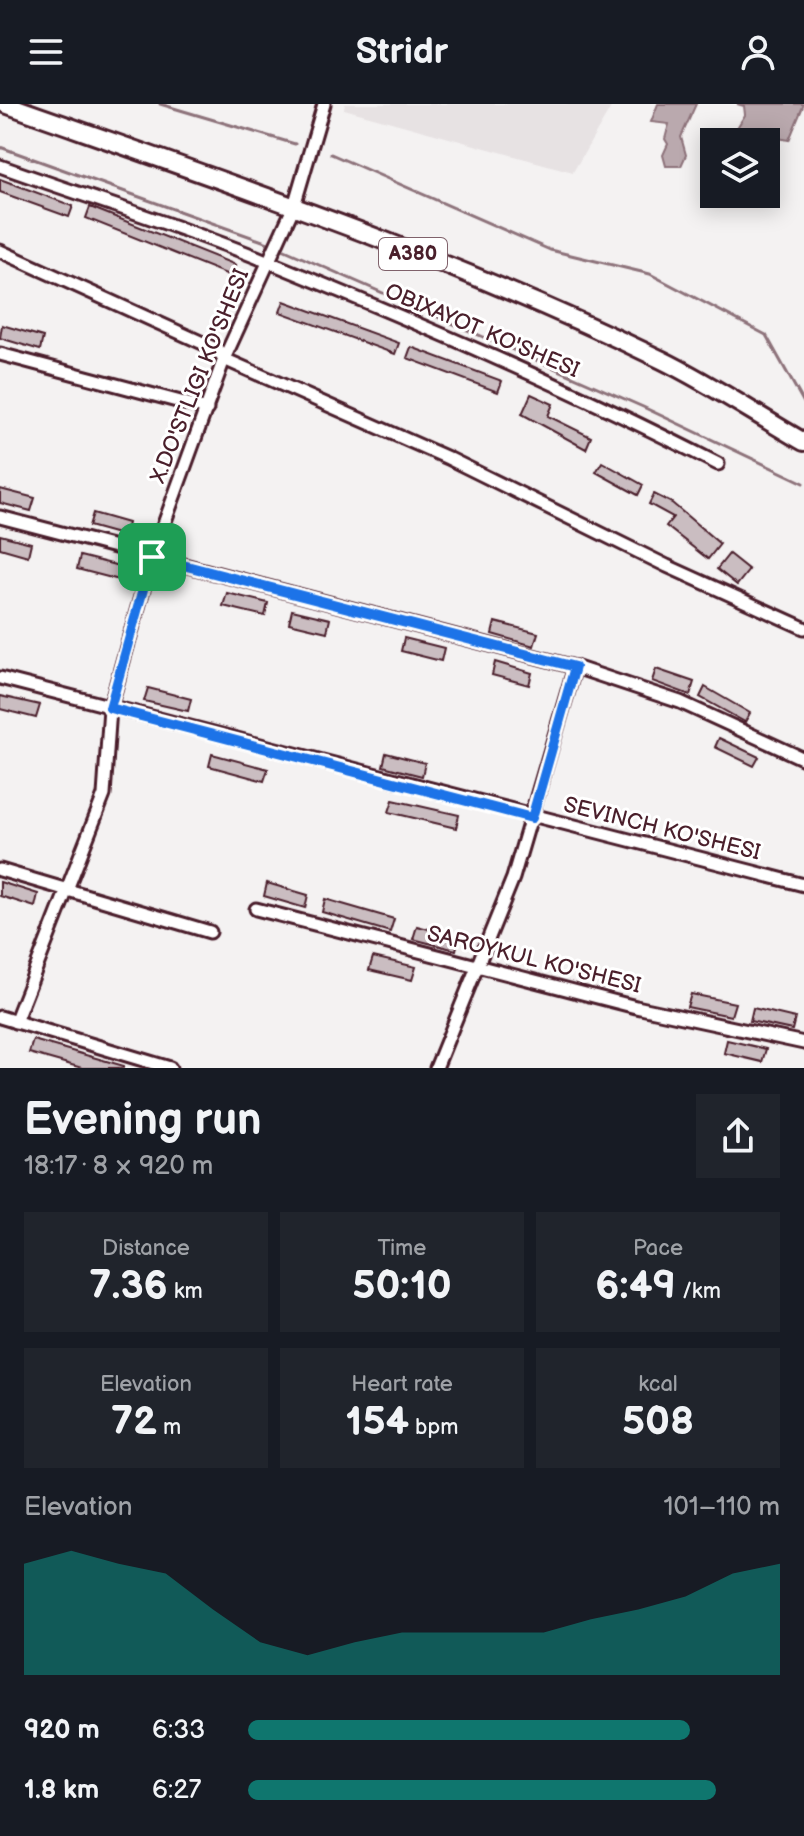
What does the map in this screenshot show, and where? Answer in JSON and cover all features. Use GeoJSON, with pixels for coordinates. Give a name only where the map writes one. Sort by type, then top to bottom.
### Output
{"type":"FeatureCollection","features":[{"type":"Feature","properties":{"kind":"highway","name":"A380"},"geometry":{"type":"LineString","coordinates":[[5,104],[294,206],[574,319],[664,361],[804,442]]}},
{"type":"Feature","properties":{"kind":"street","name":"X.DO'STLIGI KO'SHESI"},"geometry":{"type":"LineString","coordinates":[[15,1022],[104,795],[110,708],[152,557],[224,359],[294,206],[324,104]]}},
{"type":"Feature","properties":{"kind":"street","name":"OBIXAYOT KO'SHESI"},"geometry":{"type":"LineString","coordinates":[[0,166],[268,261],[576,392],[718,464]]}},
{"type":"Feature","properties":{"kind":"street"},"geometry":{"type":"LineString","coordinates":[[0,251],[218,350],[224,359],[448,458],[667,566],[804,628]]}},
{"type":"Feature","properties":{"kind":"street"},"geometry":{"type":"LineString","coordinates":[[0,354],[207,409]]}},
{"type":"Feature","properties":{"kind":"street"},"geometry":{"type":"LineString","coordinates":[[0,517],[575,667],[680,702],[804,759]]}},
{"type":"Feature","properties":{"kind":"street"},"geometry":{"type":"LineString","coordinates":[[436,1068],[479,967],[532,818],[575,667]]}},
{"type":"Feature","properties":{"kind":"street","name":"SEVINCH KO'SHESI"},"geometry":{"type":"LineString","coordinates":[[0,678],[532,818],[804,885]]}},
{"type":"Feature","properties":{"kind":"street"},"geometry":{"type":"LineString","coordinates":[[0,870],[210,932]]}},
{"type":"Feature","properties":{"kind":"street","name":"SAROYKUL KO'SHESI"},"geometry":{"type":"LineString","coordinates":[[256,909],[636,1007],[804,1043]]}},
{"type":"Feature","properties":{"kind":"street"},"geometry":{"type":"LineString","coordinates":[[0,1017],[170,1068]]}},
{"type":"Feature","properties":{"kind":"shaded area"},"geometry":{"type":"Polygon","coordinates":[[[345,104],[613,104],[573,172],[344,109],[345,104]]]}},
{"type":"Feature","properties":{"kind":"shaded area"},"geometry":{"type":"Polygon","coordinates":[[[658,104],[696,104],[681,137],[686,155],[681,166],[666,166],[663,155],[668,144],[665,139],[669,124],[651,122],[658,104]]]}},
{"type":"Feature","properties":{"kind":"shaded area"},"geometry":{"type":"Polygon","coordinates":[[[737,104],[804,104],[789,140],[780,138],[780,128],[737,128],[745,115],[744,106],[737,104]]]}},
{"type":"Feature","properties":{"kind":"building"},"geometry":{"type":"Polygon","coordinates":[[[0,179],[73,206],[69,217],[0,192],[0,179]]]}},
{"type":"Feature","properties":{"kind":"building"},"geometry":{"type":"Polygon","coordinates":[[[90,207],[236,265],[231,276],[86,218],[90,207]]]}},
{"type":"Feature","properties":{"kind":"building"},"geometry":{"type":"Polygon","coordinates":[[[284,301],[399,343],[395,354],[280,312],[284,301]]]}},
{"type":"Feature","properties":{"kind":"building"},"geometry":{"type":"Polygon","coordinates":[[[2,325],[43,337],[40,350],[0,338],[2,325]]]}},
{"type":"Feature","properties":{"kind":"building"},"geometry":{"type":"Polygon","coordinates":[[[411,347],[502,381],[498,392],[407,358],[411,347]]]}},
{"type":"Feature","properties":{"kind":"building"},"geometry":{"type":"Polygon","coordinates":[[[531,394],[553,404],[548,416],[591,437],[586,449],[522,414],[531,394]]]}},
{"type":"Feature","properties":{"kind":"building"},"geometry":{"type":"Polygon","coordinates":[[[602,462],[643,485],[638,495],[596,472],[602,462]]]}},
{"type":"Feature","properties":{"kind":"building"},"geometry":{"type":"Polygon","coordinates":[[[0,489],[35,498],[31,511],[0,503],[0,489]]]}},
{"type":"Feature","properties":{"kind":"building"},"geometry":{"type":"Polygon","coordinates":[[[654,494],[672,503],[720,544],[708,559],[666,526],[673,517],[649,504],[654,494]]]}},
{"type":"Feature","properties":{"kind":"building"},"geometry":{"type":"Polygon","coordinates":[[[93,513],[128,523],[125,536],[89,526],[93,513]]]}},
{"type":"Feature","properties":{"kind":"building"},"geometry":{"type":"Polygon","coordinates":[[[0,535],[31,543],[28,556],[0,548],[0,535]]]}},
{"type":"Feature","properties":{"kind":"building"},"geometry":{"type":"Polygon","coordinates":[[[729,554],[749,570],[737,585],[717,569],[729,554]]]}},
{"type":"Feature","properties":{"kind":"building"},"geometry":{"type":"Polygon","coordinates":[[[80,556],[135,570],[131,583],[77,569],[80,556]]]}},
{"type":"Feature","properties":{"kind":"building"},"geometry":{"type":"Polygon","coordinates":[[[227,593],[268,603],[265,616],[223,606],[227,593]]]}},
{"type":"Feature","properties":{"kind":"building"},"geometry":{"type":"Polygon","coordinates":[[[292,610],[330,619],[327,632],[289,623],[292,610]]]}},
{"type":"Feature","properties":{"kind":"building"},"geometry":{"type":"Polygon","coordinates":[[[495,622],[538,633],[534,646],[492,634],[495,622]]]}},
{"type":"Feature","properties":{"kind":"building"},"geometry":{"type":"Polygon","coordinates":[[[404,638],[444,648],[441,661],[401,651],[404,638]]]}},
{"type":"Feature","properties":{"kind":"building"},"geometry":{"type":"Polygon","coordinates":[[[495,662],[532,673],[529,685],[492,675],[495,662]]]}},
{"type":"Feature","properties":{"kind":"building"},"geometry":{"type":"Polygon","coordinates":[[[656,669],[694,682],[690,695],[652,681],[656,669]]]}},
{"type":"Feature","properties":{"kind":"building"},"geometry":{"type":"Polygon","coordinates":[[[705,687],[750,713],[745,722],[700,697],[705,687]]]}},
{"type":"Feature","properties":{"kind":"building"},"geometry":{"type":"Polygon","coordinates":[[[148,688],[191,699],[188,711],[144,701],[148,688]]]}},
{"type":"Feature","properties":{"kind":"building"},"geometry":{"type":"Polygon","coordinates":[[[0,696],[40,705],[36,718],[0,709],[0,696]]]}},
{"type":"Feature","properties":{"kind":"building"},"geometry":{"type":"Polygon","coordinates":[[[719,738],[759,757],[754,766],[715,747],[719,738]]]}},
{"type":"Feature","properties":{"kind":"building"},"geometry":{"type":"Polygon","coordinates":[[[386,753],[425,763],[422,776],[383,766],[386,753]]]}},
{"type":"Feature","properties":{"kind":"building"},"geometry":{"type":"Polygon","coordinates":[[[212,754],[268,769],[264,781],[209,766],[212,754]]]}},
{"type":"Feature","properties":{"kind":"building"},"geometry":{"type":"Polygon","coordinates":[[[393,800],[459,815],[456,828],[389,812],[393,800]]]}},
{"type":"Feature","properties":{"kind":"building"},"geometry":{"type":"Polygon","coordinates":[[[0,882],[38,894],[35,907],[0,896],[0,882]]]}},
{"type":"Feature","properties":{"kind":"building"},"geometry":{"type":"Polygon","coordinates":[[[267,883],[308,895],[305,908],[264,896],[267,883]]]}},
{"type":"Feature","properties":{"kind":"building"},"geometry":{"type":"Polygon","coordinates":[[[325,899],[394,919],[390,932],[322,912],[325,899]]]}},
{"type":"Feature","properties":{"kind":"building"},"geometry":{"type":"Polygon","coordinates":[[[417,926],[459,937],[456,950],[413,939],[417,926]]]}},
{"type":"Feature","properties":{"kind":"building"},"geometry":{"type":"Polygon","coordinates":[[[373,957],[416,967],[412,980],[369,970],[373,957]]]}},
{"type":"Feature","properties":{"kind":"building"},"geometry":{"type":"Polygon","coordinates":[[[691,994],[735,1003],[731,1016],[687,1007],[691,994]]]}},
{"type":"Feature","properties":{"kind":"building"},"geometry":{"type":"Polygon","coordinates":[[[753,1008],[795,1018],[792,1030],[750,1021],[753,1008]]]}},
{"type":"Feature","properties":{"kind":"building"},"geometry":{"type":"Polygon","coordinates":[[[33,1040],[124,1068],[82,1068],[29,1053],[33,1040]]]}},
{"type":"Feature","properties":{"kind":"building"},"geometry":{"type":"Polygon","coordinates":[[[727,1040],[766,1049],[762,1062],[724,1053],[727,1040]]]}},
{"type":"Feature","properties":{"kind":"waterway"},"geometry":{"type":"LineString","coordinates":[[160,104],[295,144]]}},
{"type":"Feature","properties":{"kind":"waterway"},"geometry":{"type":"LineString","coordinates":[[0,147],[271,244]]}},
{"type":"Feature","properties":{"kind":"waterway"},"geometry":{"type":"LineString","coordinates":[[331,154],[550,250],[650,274],[766,335],[804,403]]}},
{"type":"Feature","properties":{"kind":"waterway"},"geometry":{"type":"LineString","coordinates":[[278,247],[643,407],[804,483]]}},
{"type":"Feature","properties":{"kind":"route"},"geometry":{"type":"LineString","coordinates":[[152,557],[575,667],[532,818],[110,708],[152,557]]}}]}
